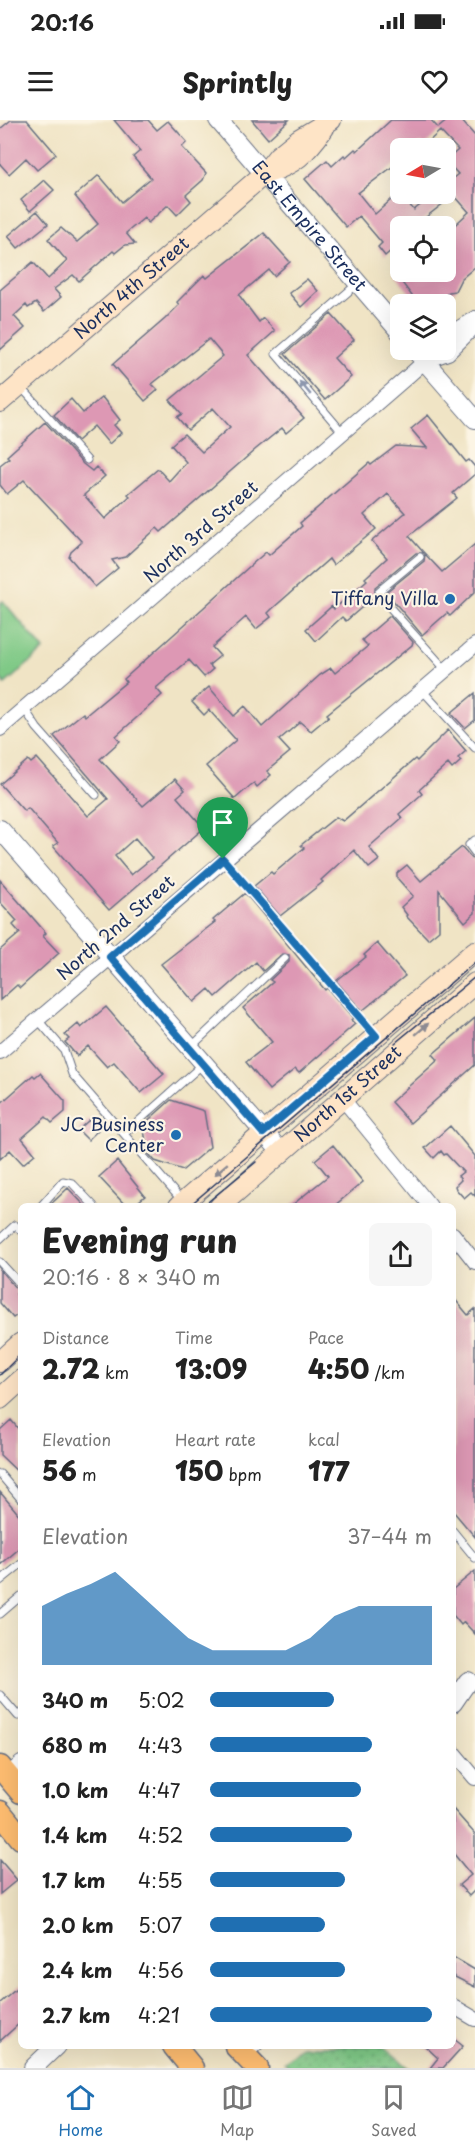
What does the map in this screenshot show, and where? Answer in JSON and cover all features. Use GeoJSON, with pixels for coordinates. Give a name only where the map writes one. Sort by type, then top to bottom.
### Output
{"type":"FeatureCollection","features":[{"type":"Feature","properties":{"kind":"main road","name":"North 4th Street"},"geometry":{"type":"LineString","coordinates":[[0,402],[264,174],[278,156],[299,139],[329,122]]}},
{"type":"Feature","properties":{"kind":"main road","name":"North 1st Street"},"geometry":{"type":"LineString","coordinates":[[182,1203],[376,1036],[470,961]]}},
{"type":"Feature","properties":{"kind":"main road","name":"North 1st Street"},"geometry":{"type":"LineString","coordinates":[[224,1203],[475,983]]}},
{"type":"Feature","properties":{"kind":"main road"},"geometry":{"type":"LineString","coordinates":[[0,1362],[18,1346]]}},
{"type":"Feature","properties":{"kind":"main road"},"geometry":{"type":"LineString","coordinates":[[0,1399],[18,1385]]}},
{"type":"Feature","properties":{"kind":"main road"},"geometry":{"type":"LineString","coordinates":[[0,1812],[18,1834]]}},
{"type":"Feature","properties":{"kind":"main road"},"geometry":{"type":"LineString","coordinates":[[176,2049],[192,2068]]}},
{"type":"Feature","properties":{"kind":"street","name":"East Empire Street"},"geometry":{"type":"LineString","coordinates":[[218,120],[390,320]]}},
{"type":"Feature","properties":{"kind":"street"},"geometry":{"type":"LineString","coordinates":[[456,330],[475,318]]}},
{"type":"Feature","properties":{"kind":"street","name":"North 3rd Street"},"geometry":{"type":"LineString","coordinates":[[456,345],[475,326]]}},
{"type":"Feature","properties":{"kind":"street","name":"North 3rd Street"},"geometry":{"type":"LineString","coordinates":[[0,729],[343,433],[417,360]]}},
{"type":"Feature","properties":{"kind":"street"},"geometry":{"type":"LineString","coordinates":[[429,360],[475,419]]}},
{"type":"Feature","properties":{"kind":"street","name":"North 2nd Street"},"geometry":{"type":"LineString","coordinates":[[0,1052],[475,645]]}},
{"type":"Feature","properties":{"kind":"street"},"geometry":{"type":"LineString","coordinates":[[0,829],[282,1153]]}},
{"type":"Feature","properties":{"kind":"street"},"geometry":{"type":"LineString","coordinates":[[342,1098],[428,1203]]}},
{"type":"Feature","properties":{"kind":"street"},"geometry":{"type":"LineString","coordinates":[[456,1238],[475,1262]]}},
{"type":"Feature","properties":{"kind":"street"},"geometry":{"type":"LineString","coordinates":[[456,1698],[465,1681]]}},
{"type":"Feature","properties":{"kind":"street"},"geometry":{"type":"LineString","coordinates":[[456,1756],[475,1778]]}},
{"type":"Feature","properties":{"kind":"street"},"geometry":{"type":"LineString","coordinates":[[456,2008],[475,2019]]}},
{"type":"Feature","properties":{"kind":"street"},"geometry":{"type":"LineString","coordinates":[[33,2068],[53,2049]]}},
{"type":"Feature","properties":{"kind":"lane"},"geometry":{"type":"LineString","coordinates":[[343,433],[276,354],[358,283]]}},
{"type":"Feature","properties":{"kind":"lane"},"geometry":{"type":"LineString","coordinates":[[20,385],[87,460]]}},
{"type":"Feature","properties":{"kind":"lane"},"geometry":{"type":"LineString","coordinates":[[420,556],[380,591],[384,601],[446,670]]}},
{"type":"Feature","properties":{"kind":"lane"},"geometry":{"type":"LineString","coordinates":[[423,690],[475,748]]}},
{"type":"Feature","properties":{"kind":"lane"},"geometry":{"type":"LineString","coordinates":[[24,708],[37,728],[96,795]]}},
{"type":"Feature","properties":{"kind":"lane"},"geometry":{"type":"LineString","coordinates":[[475,840],[469,845],[475,853]]}},
{"type":"Feature","properties":{"kind":"lane"},"geometry":{"type":"LineString","coordinates":[[223,859],[376,1036]]}},
{"type":"Feature","properties":{"kind":"lane"},"geometry":{"type":"LineString","coordinates":[[189,1048],[285,958]]}},
{"type":"Feature","properties":{"kind":"lane"},"geometry":{"type":"LineString","coordinates":[[38,1020],[64,1050],[72,1074],[180,1203]]}},
{"type":"Feature","properties":{"kind":"lane"},"geometry":{"type":"LineString","coordinates":[[124,1134],[203,1064]]}},
{"type":"Feature","properties":{"kind":"lane"},"geometry":{"type":"LineString","coordinates":[[44,1203],[63,1181],[72,1184],[91,1203]]}},
{"type":"Feature","properties":{"kind":"lane"},"geometry":{"type":"LineString","coordinates":[[0,1239],[15,1225],[18,1228]]}},
{"type":"Feature","properties":{"kind":"lane"},"geometry":{"type":"LineString","coordinates":[[0,1262],[18,1282]]}},
{"type":"Feature","properties":{"kind":"lane"},"geometry":{"type":"LineString","coordinates":[[0,1474],[18,1495]]}},
{"type":"Feature","properties":{"kind":"lane"},"geometry":{"type":"LineString","coordinates":[[456,1535],[475,1558]]}},
{"type":"Feature","properties":{"kind":"lane"},"geometry":{"type":"LineString","coordinates":[[0,1581],[18,1566]]}},
{"type":"Feature","properties":{"kind":"lane"},"geometry":{"type":"LineString","coordinates":[[0,1614],[18,1599]]}},
{"type":"Feature","properties":{"kind":"lane"},"geometry":{"type":"LineString","coordinates":[[0,1695],[18,1716]]}},
{"type":"Feature","properties":{"kind":"green space"},"geometry":{"type":"Polygon","coordinates":[[[3,601],[44,650],[5,684],[0,678],[0,603],[3,601]]]}},
{"type":"Feature","properties":{"kind":"green space"},"geometry":{"type":"Polygon","coordinates":[[[299,2049],[387,2049],[409,2068],[291,2068],[284,2062],[299,2049]]]}},
{"type":"Feature","properties":{"kind":"building"},"geometry":{"type":"Polygon","coordinates":[[[11,120],[27,120],[56,154],[37,170],[26,158],[9,174],[0,164],[0,129],[11,120]]]}},
{"type":"Feature","properties":{"kind":"building"},"geometry":{"type":"Polygon","coordinates":[[[114,120],[148,120],[157,130],[168,121],[187,142],[182,147],[206,173],[203,180],[186,195],[191,201],[177,215],[168,205],[148,223],[144,218],[126,233],[135,244],[125,245],[115,253],[113,251],[79,281],[73,275],[54,289],[61,297],[44,312],[36,303],[28,308],[26,305],[14,316],[25,328],[0,350],[0,290],[33,262],[48,279],[67,261],[48,239],[61,228],[77,242],[98,224],[75,196],[99,175],[122,202],[151,178],[133,157],[140,151],[114,120]]]}},
{"type":"Feature","properties":{"kind":"building"},"geometry":{"type":"Polygon","coordinates":[[[252,120],[289,120],[268,139],[252,120]]]}},
{"type":"Feature","properties":{"kind":"building"},"geometry":{"type":"Polygon","coordinates":[[[391,120],[431,120],[438,128],[448,120],[461,120],[475,136],[475,267],[461,279],[455,291],[446,294],[410,294],[402,282],[456,282],[456,224],[469,212],[456,197],[456,176],[458,174],[456,152],[458,150],[456,138],[447,138],[440,131],[433,138],[390,138],[390,169],[358,193],[375,214],[390,201],[390,204],[409,204],[414,210],[422,204],[443,204],[427,216],[390,216],[390,252],[385,256],[378,247],[382,243],[359,216],[346,227],[305,179],[327,160],[332,166],[355,149],[357,151],[391,120]]]}},
{"type":"Feature","properties":{"kind":"building"},"geometry":{"type":"Polygon","coordinates":[[[44,180],[54,190],[30,211],[21,200],[44,180]]]}},
{"type":"Feature","properties":{"kind":"building"},"geometry":{"type":"Polygon","coordinates":[[[37,211],[48,224],[18,248],[8,236],[37,211]]]}},
{"type":"Feature","properties":{"kind":"building"},"geometry":{"type":"Polygon","coordinates":[[[264,233],[290,262],[274,276],[269,270],[239,295],[259,322],[263,318],[275,331],[248,355],[304,418],[286,433],[282,428],[161,532],[157,528],[125,557],[112,560],[118,568],[95,587],[69,557],[82,542],[24,480],[7,494],[0,485],[0,465],[45,422],[83,464],[92,471],[96,467],[105,476],[84,495],[105,519],[130,496],[128,494],[158,469],[169,481],[186,462],[171,445],[184,434],[202,452],[230,427],[213,408],[188,430],[177,417],[182,414],[170,400],[223,356],[209,339],[152,384],[158,390],[145,401],[113,364],[165,319],[179,305],[177,302],[204,275],[207,278],[264,233]]]}},
{"type":"Feature","properties":{"kind":"building"},"geometry":{"type":"Polygon","coordinates":[[[307,279],[318,291],[301,307],[289,293],[307,279]]]}},
{"type":"Feature","properties":{"kind":"building"},"geometry":{"type":"Polygon","coordinates":[[[331,314],[354,340],[334,358],[351,377],[325,400],[285,354],[331,314]]]}},
{"type":"Feature","properties":{"kind":"building"},"geometry":{"type":"Polygon","coordinates":[[[102,397],[120,420],[114,425],[121,433],[109,444],[94,426],[77,441],[54,415],[71,399],[83,413],[102,397]]]}},
{"type":"Feature","properties":{"kind":"building"},"geometry":{"type":"Polygon","coordinates":[[[428,415],[466,462],[469,460],[475,467],[475,474],[453,493],[457,498],[409,536],[424,553],[416,553],[375,587],[375,596],[346,621],[342,617],[316,641],[306,629],[332,606],[334,609],[367,580],[365,578],[387,558],[372,541],[405,513],[388,494],[364,515],[376,529],[333,565],[329,559],[272,609],[268,613],[271,617],[256,629],[246,617],[212,647],[220,656],[209,665],[213,669],[204,677],[189,660],[156,688],[162,695],[116,736],[120,741],[100,759],[143,806],[175,779],[185,790],[177,797],[204,828],[109,910],[53,846],[58,843],[28,808],[24,811],[0,784],[28,760],[31,763],[37,758],[88,816],[108,799],[54,736],[83,713],[85,716],[126,682],[124,679],[266,552],[269,555],[302,526],[300,523],[369,463],[371,465],[396,446],[427,448],[411,429],[428,415]],[[135,838],[115,856],[131,875],[152,858],[135,838]]]}},
{"type":"Feature","properties":{"kind":"building","name":"Tiffany Villa"},"geometry":{"type":"Polygon","coordinates":[[[475,544],[475,592],[450,616],[447,613],[422,635],[386,592],[424,561],[425,554],[442,572],[475,544]]]}},
{"type":"Feature","properties":{"kind":"building"},"geometry":{"type":"Polygon","coordinates":[[[390,616],[413,642],[412,645],[327,714],[329,716],[311,731],[300,722],[279,740],[290,752],[267,771],[271,775],[257,787],[254,783],[235,799],[206,766],[236,740],[209,710],[204,715],[192,702],[209,687],[234,716],[245,706],[262,727],[320,675],[331,668],[335,673],[368,646],[362,640],[390,616]]]}},
{"type":"Feature","properties":{"kind":"building"},"geometry":{"type":"Polygon","coordinates":[[[475,693],[475,720],[465,728],[451,713],[475,693]]]}},
{"type":"Feature","properties":{"kind":"building"},"geometry":{"type":"Polygon","coordinates":[[[448,730],[466,751],[458,758],[461,761],[452,769],[448,764],[419,790],[422,794],[399,814],[402,818],[369,847],[379,860],[369,868],[354,850],[321,880],[323,882],[280,916],[254,886],[271,872],[273,874],[304,848],[301,845],[336,817],[343,821],[415,759],[417,761],[448,730]]]}},
{"type":"Feature","properties":{"kind":"building"},"geometry":{"type":"Polygon","coordinates":[[[462,847],[475,862],[475,913],[465,922],[439,890],[439,930],[428,939],[406,916],[401,907],[413,896],[397,878],[397,873],[407,865],[421,881],[462,847]]]}},
{"type":"Feature","properties":{"kind":"building"},"geometry":{"type":"Polygon","coordinates":[[[0,880],[46,933],[43,936],[59,953],[20,988],[17,985],[0,1000],[0,950],[20,933],[13,925],[17,921],[0,902],[0,880]]]}},
{"type":"Feature","properties":{"kind":"building"},"geometry":{"type":"Polygon","coordinates":[[[245,893],[325,990],[327,988],[353,1018],[351,1020],[355,1024],[299,1073],[295,1069],[269,1090],[246,1062],[272,1042],[243,1008],[273,982],[270,980],[289,962],[289,955],[282,954],[263,971],[256,962],[216,997],[209,989],[194,1002],[161,964],[215,922],[213,920],[245,893]]]}},
{"type":"Feature","properties":{"kind":"building"},"geometry":{"type":"Polygon","coordinates":[[[377,943],[405,976],[362,1011],[336,981],[366,957],[364,955],[377,943]]]}},
{"type":"Feature","properties":{"kind":"building"},"geometry":{"type":"Polygon","coordinates":[[[106,1007],[164,1074],[141,1093],[114,1062],[107,1067],[88,1046],[77,1056],[65,1042],[69,1039],[65,1035],[78,1024],[81,1028],[106,1007]]]}},
{"type":"Feature","properties":{"kind":"building"},"geometry":{"type":"Polygon","coordinates":[[[475,1018],[475,1065],[410,1123],[391,1102],[438,1060],[433,1054],[475,1018]]]}},
{"type":"Feature","properties":{"kind":"building"},"geometry":{"type":"Polygon","coordinates":[[[40,1073],[65,1101],[65,1112],[52,1123],[46,1117],[22,1138],[35,1154],[23,1164],[10,1150],[0,1159],[0,1104],[33,1075],[35,1077],[40,1073]]]}},
{"type":"Feature","properties":{"kind":"building","name":"JC Business Center"},"geometry":{"type":"Polygon","coordinates":[[[171,1100],[204,1111],[210,1147],[183,1170],[155,1161],[148,1153],[143,1125],[171,1100]]]}},
{"type":"Feature","properties":{"kind":"building"},"geometry":{"type":"Polygon","coordinates":[[[89,1120],[98,1130],[88,1140],[78,1130],[89,1120]]]}},
{"type":"Feature","properties":{"kind":"building"},"geometry":{"type":"Polygon","coordinates":[[[450,1126],[475,1156],[475,1196],[471,1192],[464,1198],[456,1189],[455,1186],[461,1180],[458,1176],[463,1172],[446,1154],[444,1155],[441,1151],[434,1158],[425,1148],[450,1126]]]}},
{"type":"Feature","properties":{"kind":"building"},"geometry":{"type":"Polygon","coordinates":[[[333,1145],[363,1182],[338,1203],[295,1203],[328,1176],[315,1160],[333,1145]]]}},
{"type":"Feature","properties":{"kind":"building"},"geometry":{"type":"Polygon","coordinates":[[[117,1161],[145,1196],[137,1203],[123,1203],[99,1177],[117,1161]]]}},
{"type":"Feature","properties":{"kind":"building"},"geometry":{"type":"Polygon","coordinates":[[[68,1188],[82,1203],[52,1203],[68,1188]]]}},
{"type":"Feature","properties":{"kind":"building"},"geometry":{"type":"Polygon","coordinates":[[[0,1270],[18,1291],[16,1294],[18,1314],[13,1318],[0,1303],[0,1270]]]}},
{"type":"Feature","properties":{"kind":"building"},"geometry":{"type":"Polygon","coordinates":[[[456,1301],[468,1315],[475,1309],[475,1537],[456,1515],[456,1301]]]}},
{"type":"Feature","properties":{"kind":"building"},"geometry":{"type":"Polygon","coordinates":[[[11,1420],[18,1428],[18,1472],[0,1455],[0,1430],[11,1420]]]}},
{"type":"Feature","properties":{"kind":"building"},"geometry":{"type":"Polygon","coordinates":[[[0,1492],[18,1513],[18,1550],[0,1565],[0,1492]]]}},
{"type":"Feature","properties":{"kind":"building"},"geometry":{"type":"Polygon","coordinates":[[[475,1571],[475,1634],[464,1622],[461,1625],[456,1619],[456,1587],[475,1571]]]}},
{"type":"Feature","properties":{"kind":"building"},"geometry":{"type":"Polygon","coordinates":[[[456,1812],[475,1834],[475,1890],[469,1896],[459,1885],[471,1875],[456,1857],[456,1812]]]}},
{"type":"Feature","properties":{"kind":"building"},"geometry":{"type":"Polygon","coordinates":[[[0,1860],[17,1880],[0,1894],[0,1860]]]}},
{"type":"Feature","properties":{"kind":"building"},"geometry":{"type":"Polygon","coordinates":[[[456,1959],[475,1970],[475,1987],[456,1978],[456,1959]]]}},
{"type":"Feature","properties":{"kind":"building"},"geometry":{"type":"Polygon","coordinates":[[[18,1988],[18,2025],[0,2041],[0,2003],[18,1988]]]}},
{"type":"Feature","properties":{"kind":"building"},"geometry":{"type":"Polygon","coordinates":[[[456,2041],[463,2046],[443,2068],[430,2068],[438,2058],[428,2049],[456,2049],[456,2041]]]}},
{"type":"Feature","properties":{"kind":"tram line"},"geometry":{"type":"LineString","coordinates":[[193,1203],[475,962]]}},
{"type":"Feature","properties":{"kind":"tram line"},"geometry":{"type":"LineString","coordinates":[[395,1043],[475,977]]}},
{"type":"Feature","properties":{"kind":"tram line"},"geometry":{"type":"LineString","coordinates":[[207,1203],[256,1162]]}},
{"type":"Feature","properties":{"kind":"tram line"},"geometry":{"type":"LineString","coordinates":[[0,1375],[18,1357]]}},
{"type":"Feature","properties":{"kind":"place","name":"Tiffany Villa"},"geometry":{"type":"Point","coordinates":[450,599]}},
{"type":"Feature","properties":{"kind":"place","name":"JC Business Center"},"geometry":{"type":"Point","coordinates":[176,1135]}},
{"type":"Feature","properties":{"kind":"route"},"geometry":{"type":"LineString","coordinates":[[223,859],[376,1036],[263,1133],[110,957],[223,859]]}}]}
